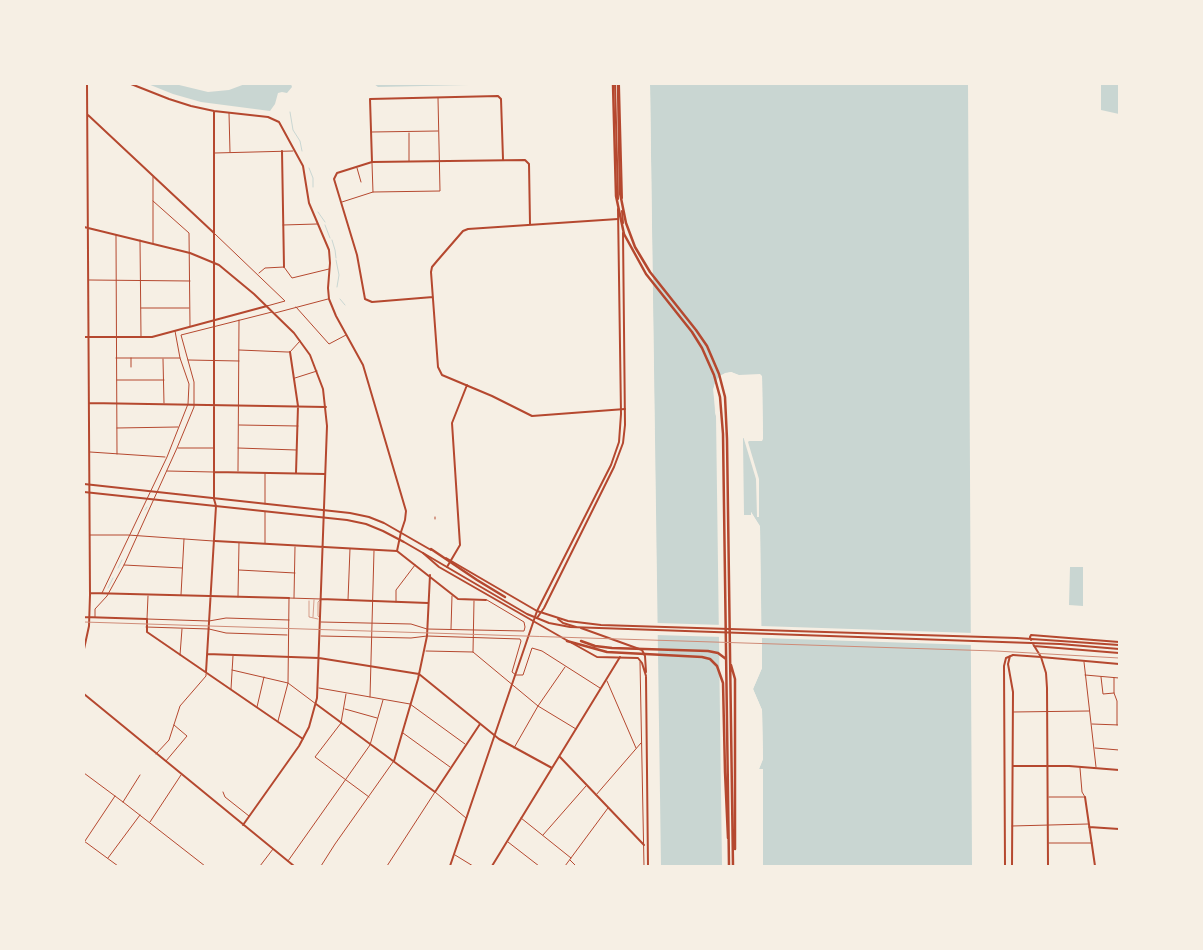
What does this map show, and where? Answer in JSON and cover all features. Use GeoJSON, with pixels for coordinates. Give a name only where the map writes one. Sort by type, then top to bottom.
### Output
{"type":"FeatureCollection","features":[{"type":"Feature","properties":{"kind":"highway"},"geometry":{"type":"LineString","coordinates":[[616,84],[616,196],[624,234],[646,274],[688,327],[702,348],[712,370],[720,398],[723,434],[730,866]]}},
{"type":"Feature","properties":{"kind":"highway"},"geometry":{"type":"LineString","coordinates":[[616,84],[620,193],[626,223],[635,247],[650,272],[707,346],[719,374],[725,397],[733,866]]}},
{"type":"Feature","properties":{"kind":"highway"},"geometry":{"type":"LineString","coordinates":[[431,549],[505,597]]}},
{"type":"Feature","properties":{"kind":"highway"},"geometry":{"type":"LineString","coordinates":[[567,641],[607,652],[702,657],[713,661],[719,668],[723,683],[725,772],[730,844]]}},
{"type":"Feature","properties":{"kind":"highway"},"geometry":{"type":"LineString","coordinates":[[581,641],[595,646],[612,648],[708,651],[722,656],[731,664],[735,679],[736,844],[734,853]]}},
{"type":"Feature","properties":{"kind":"street"},"geometry":{"type":"LineString","coordinates":[[84,649],[90,617],[87,84]]}},
{"type":"Feature","properties":{"kind":"street"},"geometry":{"type":"LineString","coordinates":[[131,84],[169,99],[214,112],[274,118],[279,122],[303,166],[309,203],[329,250],[329,299],[363,365],[406,511],[397,551]]}},
{"type":"Feature","properties":{"kind":"street"},"geometry":{"type":"LineString","coordinates":[[534,622],[541,613],[620,454],[624,434],[623,219],[616,84]]}},
{"type":"Feature","properties":{"kind":"street"},"geometry":{"type":"LineString","coordinates":[[450,866],[513,686],[537,611],[613,459],[620,434],[616,84]]}},
{"type":"Feature","properties":{"kind":"street"},"geometry":{"type":"LineString","coordinates":[[373,192],[370,99],[500,97],[503,159]]}},
{"type":"Feature","properties":{"kind":"street"},"geometry":{"type":"LineString","coordinates":[[342,202],[373,192],[440,191],[438,98]]}},
{"type":"Feature","properties":{"kind":"street"},"geometry":{"type":"LineString","coordinates":[[156,754],[169,740],[180,706],[206,676],[216,506],[214,498],[214,112]]}},
{"type":"Feature","properties":{"kind":"street"},"geometry":{"type":"LineString","coordinates":[[229,113],[230,152]]}},
{"type":"Feature","properties":{"kind":"street"},"geometry":{"type":"LineString","coordinates":[[84,336],[152,337],[285,300],[87,115]]}},
{"type":"Feature","properties":{"kind":"street"},"geometry":{"type":"LineString","coordinates":[[371,132],[439,131]]}},
{"type":"Feature","properties":{"kind":"street"},"geometry":{"type":"LineString","coordinates":[[409,132],[409,161]]}},
{"type":"Feature","properties":{"kind":"street"},"geometry":{"type":"LineString","coordinates":[[282,151],[284,268],[292,278],[330,269]]}},
{"type":"Feature","properties":{"kind":"street"},"geometry":{"type":"LineString","coordinates":[[214,153],[295,151]]}},
{"type":"Feature","properties":{"kind":"street"},"geometry":{"type":"LineString","coordinates":[[432,297],[367,301],[364,296],[358,255],[334,179],[335,175],[339,172],[372,162],[523,159],[528,162],[530,225]]}},
{"type":"Feature","properties":{"kind":"street"},"geometry":{"type":"LineString","coordinates":[[356,167],[361,182]]}},
{"type":"Feature","properties":{"kind":"street"},"geometry":{"type":"LineString","coordinates":[[153,176],[153,243]]}},
{"type":"Feature","properties":{"kind":"street"},"geometry":{"type":"LineString","coordinates":[[153,200],[189,233],[190,327]]}},
{"type":"Feature","properties":{"kind":"street"},"geometry":{"type":"LineString","coordinates":[[623,219],[468,229],[463,231],[432,266],[431,272],[438,371],[444,376],[532,416],[625,410]]}},
{"type":"Feature","properties":{"kind":"street"},"geometry":{"type":"LineString","coordinates":[[283,225],[318,224]]}},
{"type":"Feature","properties":{"kind":"street"},"geometry":{"type":"LineString","coordinates":[[84,227],[153,243],[214,262],[274,312],[300,341],[317,371],[323,389],[327,426],[316,704],[303,739],[243,825]]}},
{"type":"Feature","properties":{"kind":"street"},"geometry":{"type":"LineString","coordinates":[[116,234],[117,454]]}},
{"type":"Feature","properties":{"kind":"street"},"geometry":{"type":"LineString","coordinates":[[140,240],[141,337]]}},
{"type":"Feature","properties":{"kind":"street"},"geometry":{"type":"LineString","coordinates":[[258,274],[264,268],[284,268]]}},
{"type":"Feature","properties":{"kind":"street"},"geometry":{"type":"LineString","coordinates":[[88,280],[190,281]]}},
{"type":"Feature","properties":{"kind":"street"},"geometry":{"type":"LineString","coordinates":[[95,617],[95,609],[108,594],[124,565],[177,448],[194,404],[194,382],[181,335],[329,299]]}},
{"type":"Feature","properties":{"kind":"street"},"geometry":{"type":"LineString","coordinates":[[296,307],[329,344],[346,335]]}},
{"type":"Feature","properties":{"kind":"street"},"geometry":{"type":"LineString","coordinates":[[141,308],[190,308]]}},
{"type":"Feature","properties":{"kind":"street"},"geometry":{"type":"LineString","coordinates":[[238,472],[239,320]]}},
{"type":"Feature","properties":{"kind":"street"},"geometry":{"type":"LineString","coordinates":[[101,594],[148,499],[188,404],[189,384],[180,358],[175,331]]}},
{"type":"Feature","properties":{"kind":"street"},"geometry":{"type":"LineString","coordinates":[[239,350],[290,352],[300,341]]}},
{"type":"Feature","properties":{"kind":"street"},"geometry":{"type":"LineString","coordinates":[[290,352],[298,406],[296,473]]}},
{"type":"Feature","properties":{"kind":"street"},"geometry":{"type":"LineString","coordinates":[[116,358],[180,358]]}},
{"type":"Feature","properties":{"kind":"street"},"geometry":{"type":"LineString","coordinates":[[131,358],[131,367]]}},
{"type":"Feature","properties":{"kind":"street"},"geometry":{"type":"LineString","coordinates":[[163,358],[164,403]]}},
{"type":"Feature","properties":{"kind":"street"},"geometry":{"type":"LineString","coordinates":[[188,360],[239,360]]}},
{"type":"Feature","properties":{"kind":"street"},"geometry":{"type":"LineString","coordinates":[[294,378],[317,371]]}},
{"type":"Feature","properties":{"kind":"street"},"geometry":{"type":"LineString","coordinates":[[116,380],[164,380]]}},
{"type":"Feature","properties":{"kind":"street"},"geometry":{"type":"LineString","coordinates":[[446,567],[460,544],[452,424],[467,385]]}},
{"type":"Feature","properties":{"kind":"street"},"geometry":{"type":"LineString","coordinates":[[88,403],[326,407]]}},
{"type":"Feature","properties":{"kind":"street"},"geometry":{"type":"LineString","coordinates":[[238,425],[298,426]]}},
{"type":"Feature","properties":{"kind":"street"},"geometry":{"type":"LineString","coordinates":[[117,428],[179,427]]}},
{"type":"Feature","properties":{"kind":"street"},"geometry":{"type":"LineString","coordinates":[[177,448],[214,448]]}},
{"type":"Feature","properties":{"kind":"street"},"geometry":{"type":"LineString","coordinates":[[238,448],[297,450]]}},
{"type":"Feature","properties":{"kind":"street"},"geometry":{"type":"LineString","coordinates":[[89,452],[167,457]]}},
{"type":"Feature","properties":{"kind":"street"},"geometry":{"type":"LineString","coordinates":[[167,471],[325,474]]}},
{"type":"Feature","properties":{"kind":"street"},"geometry":{"type":"LineString","coordinates":[[265,473],[265,504]]}},
{"type":"Feature","properties":{"kind":"street"},"geometry":{"type":"LineString","coordinates":[[84,484],[324,510],[368,517],[431,549]]}},
{"type":"Feature","properties":{"kind":"street"},"geometry":{"type":"LineString","coordinates":[[84,492],[366,524],[383,530],[399,539],[439,567],[597,657],[620,657],[640,660]]}},
{"type":"Feature","properties":{"kind":"street"},"geometry":{"type":"LineString","coordinates":[[265,512],[265,544]]}},
{"type":"Feature","properties":{"kind":"street"},"geometry":{"type":"LineString","coordinates":[[89,535],[131,535],[322,548],[397,551],[430,575],[458,600],[486,600],[524,622],[525,630],[427,629],[411,624],[320,620]]}},
{"type":"Feature","properties":{"kind":"street"},"geometry":{"type":"LineString","coordinates":[[181,596],[184,539]]}},
{"type":"Feature","properties":{"kind":"street"},"geometry":{"type":"LineString","coordinates":[[238,597],[240,542]]}},
{"type":"Feature","properties":{"kind":"street"},"geometry":{"type":"LineString","coordinates":[[294,598],[295,546]]}},
{"type":"Feature","properties":{"kind":"street"},"geometry":{"type":"LineString","coordinates":[[348,601],[350,549]]}},
{"type":"Feature","properties":{"kind":"street"},"geometry":{"type":"LineString","coordinates":[[370,697],[374,550]]}},
{"type":"Feature","properties":{"kind":"street"},"geometry":{"type":"LineString","coordinates":[[422,554],[533,617],[559,625],[579,628],[1017,642],[1110,648],[1119,651]]}},
{"type":"Feature","properties":{"kind":"street"},"geometry":{"type":"LineString","coordinates":[[450,562],[541,613],[558,619],[589,624],[1020,638],[1110,645],[1119,644]]}},
{"type":"Feature","properties":{"kind":"street"},"geometry":{"type":"LineString","coordinates":[[124,565],[182,568]]}},
{"type":"Feature","properties":{"kind":"street"},"geometry":{"type":"LineString","coordinates":[[396,602],[396,590],[415,565]]}},
{"type":"Feature","properties":{"kind":"street"},"geometry":{"type":"LineString","coordinates":[[84,568],[84,618],[209,621],[226,618],[289,620]]}},
{"type":"Feature","properties":{"kind":"street"},"geometry":{"type":"LineString","coordinates":[[239,570],[295,573]]}},
{"type":"Feature","properties":{"kind":"street"},"geometry":{"type":"LineString","coordinates":[[321,866],[334,844],[393,762],[427,636],[430,575]]}},
{"type":"Feature","properties":{"kind":"street"},"geometry":{"type":"LineString","coordinates":[[90,594],[294,598],[428,604]]}},
{"type":"Feature","properties":{"kind":"street"},"geometry":{"type":"LineString","coordinates":[[451,630],[452,594]]}},
{"type":"Feature","properties":{"kind":"street"},"geometry":{"type":"LineString","coordinates":[[148,595],[147,632],[303,739]]}},
{"type":"Feature","properties":{"kind":"street"},"geometry":{"type":"LineString","coordinates":[[278,722],[288,683],[290,598]]}},
{"type":"Feature","properties":{"kind":"street"},"geometry":{"type":"LineString","coordinates":[[473,652],[474,600]]}},
{"type":"Feature","properties":{"kind":"street"},"geometry":{"type":"LineString","coordinates":[[558,619],[563,623],[633,646],[644,652]]}},
{"type":"Feature","properties":{"kind":"street"},"geometry":{"type":"LineString","coordinates":[[146,627],[288,635]]}},
{"type":"Feature","properties":{"kind":"street"},"geometry":{"type":"LineString","coordinates":[[180,655],[182,628]]}},
{"type":"Feature","properties":{"kind":"street"},"geometry":{"type":"LineString","coordinates":[[1048,866],[1048,712],[1046,674],[1041,657],[1030,638],[1031,635],[1119,644]]}},
{"type":"Feature","properties":{"kind":"street"},"geometry":{"type":"LineString","coordinates":[[320,636],[411,638],[427,636],[520,640],[512,672],[516,675],[523,675],[532,648],[542,651],[602,689]]}},
{"type":"Feature","properties":{"kind":"street"},"geometry":{"type":"LineString","coordinates":[[1034,646],[1119,651]]}},
{"type":"Feature","properties":{"kind":"street"},"geometry":{"type":"LineString","coordinates":[[424,651],[473,652],[538,706],[577,729]]}},
{"type":"Feature","properties":{"kind":"street"},"geometry":{"type":"LineString","coordinates":[[644,652],[640,660],[644,866]]}},
{"type":"Feature","properties":{"kind":"street"},"geometry":{"type":"LineString","coordinates":[[644,652],[646,676],[648,866]]}},
{"type":"Feature","properties":{"kind":"street"},"geometry":{"type":"LineString","coordinates":[[207,654],[319,658],[418,674],[495,735],[514,748],[552,768]]}},
{"type":"Feature","properties":{"kind":"street"},"geometry":{"type":"LineString","coordinates":[[231,690],[233,655]]}},
{"type":"Feature","properties":{"kind":"street"},"geometry":{"type":"LineString","coordinates":[[1011,655],[1008,664],[1013,692],[1012,866]]}},
{"type":"Feature","properties":{"kind":"street"},"geometry":{"type":"LineString","coordinates":[[1005,866],[1004,666],[1006,658],[1011,655],[1119,664]]}},
{"type":"Feature","properties":{"kind":"street"},"geometry":{"type":"LineString","coordinates":[[492,866],[620,657]]}},
{"type":"Feature","properties":{"kind":"street"},"geometry":{"type":"LineString","coordinates":[[640,660],[646,676]]}},
{"type":"Feature","properties":{"kind":"street"},"geometry":{"type":"LineString","coordinates":[[1084,662],[1096,768]]}},
{"type":"Feature","properties":{"kind":"street"},"geometry":{"type":"LineString","coordinates":[[514,748],[538,706],[566,666]]}},
{"type":"Feature","properties":{"kind":"street"},"geometry":{"type":"LineString","coordinates":[[232,670],[288,683],[467,818]]}},
{"type":"Feature","properties":{"kind":"street"},"geometry":{"type":"LineString","coordinates":[[1086,675],[1119,678]]}},
{"type":"Feature","properties":{"kind":"street"},"geometry":{"type":"LineString","coordinates":[[1101,676],[1103,694],[1114,693]]}},
{"type":"Feature","properties":{"kind":"street"},"geometry":{"type":"LineString","coordinates":[[257,708],[264,677]]}},
{"type":"Feature","properties":{"kind":"street"},"geometry":{"type":"LineString","coordinates":[[1091,724],[1118,725],[1114,678]]}},
{"type":"Feature","properties":{"kind":"street"},"geometry":{"type":"LineString","coordinates":[[607,681],[636,748]]}},
{"type":"Feature","properties":{"kind":"street"},"geometry":{"type":"LineString","coordinates":[[318,688],[410,704],[466,745]]}},
{"type":"Feature","properties":{"kind":"street"},"geometry":{"type":"LineString","coordinates":[[346,693],[341,723],[315,757],[369,797]]}},
{"type":"Feature","properties":{"kind":"street"},"geometry":{"type":"LineString","coordinates":[[84,694],[294,866]]}},
{"type":"Feature","properties":{"kind":"street"},"geometry":{"type":"LineString","coordinates":[[288,861],[370,745],[383,700]]}},
{"type":"Feature","properties":{"kind":"street"},"geometry":{"type":"LineString","coordinates":[[344,708],[378,718]]}},
{"type":"Feature","properties":{"kind":"street"},"geometry":{"type":"LineString","coordinates":[[1013,712],[1090,711]]}},
{"type":"Feature","properties":{"kind":"street"},"geometry":{"type":"LineString","coordinates":[[165,762],[187,736],[174,724]]}},
{"type":"Feature","properties":{"kind":"street"},"geometry":{"type":"LineString","coordinates":[[387,866],[481,724]]}},
{"type":"Feature","properties":{"kind":"street"},"geometry":{"type":"LineString","coordinates":[[402,732],[451,768]]}},
{"type":"Feature","properties":{"kind":"street"},"geometry":{"type":"LineString","coordinates":[[595,795],[642,742]]}},
{"type":"Feature","properties":{"kind":"street"},"geometry":{"type":"LineString","coordinates":[[1094,748],[1119,750]]}},
{"type":"Feature","properties":{"kind":"street"},"geometry":{"type":"LineString","coordinates":[[560,757],[644,845]]}},
{"type":"Feature","properties":{"kind":"street"},"geometry":{"type":"LineString","coordinates":[[1013,766],[1080,767],[1119,770]]}},
{"type":"Feature","properties":{"kind":"street"},"geometry":{"type":"LineString","coordinates":[[1080,767],[1082,792],[1085,797],[1095,866]]}},
{"type":"Feature","properties":{"kind":"street"},"geometry":{"type":"LineString","coordinates":[[84,774],[116,796],[205,866]]}},
{"type":"Feature","properties":{"kind":"street"},"geometry":{"type":"LineString","coordinates":[[123,802],[140,775]]}},
{"type":"Feature","properties":{"kind":"street"},"geometry":{"type":"LineString","coordinates":[[150,822],[182,775]]}},
{"type":"Feature","properties":{"kind":"street"},"geometry":{"type":"LineString","coordinates":[[543,835],[587,786]]}},
{"type":"Feature","properties":{"kind":"street"},"geometry":{"type":"LineString","coordinates":[[223,792],[225,797],[250,817]]}},
{"type":"Feature","properties":{"kind":"street"},"geometry":{"type":"LineString","coordinates":[[116,796],[84,841],[118,866]]}},
{"type":"Feature","properties":{"kind":"street"},"geometry":{"type":"LineString","coordinates":[[1048,797],[1085,797]]}},
{"type":"Feature","properties":{"kind":"street"},"geometry":{"type":"LineString","coordinates":[[565,866],[608,808]]}},
{"type":"Feature","properties":{"kind":"street"},"geometry":{"type":"LineString","coordinates":[[108,858],[140,815]]}},
{"type":"Feature","properties":{"kind":"street"},"geometry":{"type":"LineString","coordinates":[[521,818],[543,835],[576,866]]}},
{"type":"Feature","properties":{"kind":"street"},"geometry":{"type":"LineString","coordinates":[[1012,826],[1089,826],[1119,829]]}},
{"type":"Feature","properties":{"kind":"street"},"geometry":{"type":"LineString","coordinates":[[507,841],[539,866]]}},
{"type":"Feature","properties":{"kind":"street"},"geometry":{"type":"LineString","coordinates":[[1048,843],[1092,843]]}},
{"type":"Feature","properties":{"kind":"street"},"geometry":{"type":"LineString","coordinates":[[260,866],[273,849]]}},
{"type":"Feature","properties":{"kind":"street"},"geometry":{"type":"LineString","coordinates":[[454,855],[473,866]]}},
{"type":"Feature","properties":{"kind":"lane"},"geometry":{"type":"LineString","coordinates":[[309,599],[310,618],[320,620]]}},
{"type":"Feature","properties":{"kind":"lane"},"geometry":{"type":"LineString","coordinates":[[314,599],[314,618]]}},
{"type":"Feature","properties":{"kind":"shaded area"},"geometry":{"type":"Polygon","coordinates":[[[148,84],[175,84],[208,92],[229,90],[245,84],[291,84],[292,87],[287,93],[278,93],[275,104],[270,111],[201,102],[148,84]]]}},
{"type":"Feature","properties":{"kind":"shaded area"},"geometry":{"type":"Polygon","coordinates":[[[374,84],[514,84],[378,87],[374,84]]]}},
{"type":"Feature","properties":{"kind":"shaded area"},"geometry":{"type":"Polygon","coordinates":[[[650,84],[968,84],[972,866],[763,866],[763,770],[759,769],[763,759],[762,710],[753,689],[762,668],[760,527],[751,512],[751,515],[744,515],[743,440],[743,438],[763,439],[762,376],[738,375],[731,372],[725,373],[718,378],[713,389],[716,416],[722,866],[661,866],[650,84]]]}},
{"type":"Feature","properties":{"kind":"shaded area"},"geometry":{"type":"Polygon","coordinates":[[[1101,84],[1119,84],[1119,114],[1101,110],[1101,84]]]}},
{"type":"Feature","properties":{"kind":"shaded area"},"geometry":{"type":"Polygon","coordinates":[[[1070,567],[1083,567],[1083,606],[1069,605],[1070,567]]]}},
{"type":"Feature","properties":{"kind":"pier"},"geometry":{"type":"Polygon","coordinates":[[[648,84],[650,84],[657,623],[723,625],[723,637],[657,635],[657,646],[655,645],[654,635],[648,84]]]}},
{"type":"Feature","properties":{"kind":"pier"},"geometry":{"type":"Polygon","coordinates":[[[731,372],[739,375],[760,374],[762,376],[763,439],[762,441],[748,442],[759,479],[759,517],[757,517],[756,479],[743,436],[760,436],[760,377],[738,378],[726,375],[720,379],[715,389],[716,416],[714,385],[721,375],[731,372]]]}},
{"type":"Feature","properties":{"kind":"pier"},"geometry":{"type":"Polygon","coordinates":[[[751,512],[760,526],[761,626],[973,633],[973,645],[762,638],[762,668],[753,689],[762,710],[763,759],[759,769],[763,769],[763,866],[761,866],[760,772],[756,768],[760,758],[759,711],[750,689],[759,667],[757,527],[751,512]]]}},
{"type":"Feature","properties":{"kind":"waterway"},"geometry":{"type":"LineString","coordinates":[[290,112],[293,130],[300,141],[302,151]]}},
{"type":"Feature","properties":{"kind":"waterway"},"geometry":{"type":"LineString","coordinates":[[309,168],[313,178],[313,187]]}},
{"type":"Feature","properties":{"kind":"waterway"},"geometry":{"type":"LineString","coordinates":[[318,212],[325,222]]}},
{"type":"Feature","properties":{"kind":"waterway"},"geometry":{"type":"LineString","coordinates":[[325,225],[330,238]]}},
{"type":"Feature","properties":{"kind":"waterway"},"geometry":{"type":"LineString","coordinates":[[332,240],[336,258]]}},
{"type":"Feature","properties":{"kind":"waterway"},"geometry":{"type":"LineString","coordinates":[[336,260],[339,275],[337,287]]}},
{"type":"Feature","properties":{"kind":"waterway"},"geometry":{"type":"LineString","coordinates":[[340,299],[345,305]]}},
{"type":"Feature","properties":{"kind":"waterway"},"geometry":{"type":"LineString","coordinates":[[118,568],[122,560]]}},
{"type":"Feature","properties":{"kind":"waterway"},"geometry":{"type":"LineString","coordinates":[[108,588],[113,578]]}},
{"type":"Feature","properties":{"kind":"railway"},"geometry":{"type":"LineString","coordinates":[[84,622],[996,651],[1119,658]]}}]}
